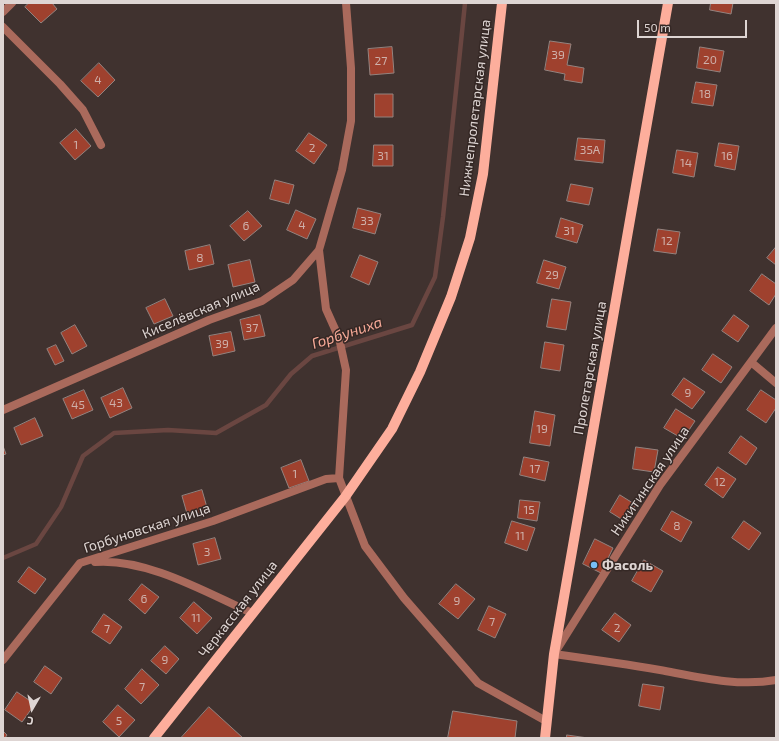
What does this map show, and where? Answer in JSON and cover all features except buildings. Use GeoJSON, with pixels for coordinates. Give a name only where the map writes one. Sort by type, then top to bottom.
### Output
{"type":"FeatureCollection","features":[{"type":"Feature","properties":{"kind":"main road","name":"Нижнепролетарская улица"},"geometry":{"type":"LineString","coordinates":[[345,497],[392,429],[420,372],[454,290],[470,238],[483,174],[502,3]]}},
{"type":"Feature","properties":{"kind":"main road","name":"Пролетарская улица"},"geometry":{"type":"LineString","coordinates":[[545,738],[554,654],[668,3]]}},
{"type":"Feature","properties":{"kind":"main road","name":"Черкасская улица"},"geometry":{"type":"LineString","coordinates":[[154,738],[345,497]]}},
{"type":"Feature","properties":{"kind":"street"},"geometry":{"type":"LineString","coordinates":[[3,12],[12,3]]}},
{"type":"Feature","properties":{"kind":"street","name":"Киселёвская улица"},"geometry":{"type":"LineString","coordinates":[[3,410],[209,320],[262,301],[292,280],[318,250],[342,170],[351,121],[351,68],[346,3]]}},
{"type":"Feature","properties":{"kind":"street"},"geometry":{"type":"LineString","coordinates":[[3,27],[60,84],[82,110],[101,146]]}},
{"type":"Feature","properties":{"kind":"street"},"geometry":{"type":"LineString","coordinates":[[318,250],[326,309],[339,338],[346,370],[339,478],[365,546],[404,598],[478,683],[546,721]]}},
{"type":"Feature","properties":{"kind":"street","name":"Никитинская улица"},"geometry":{"type":"LineString","coordinates":[[554,654],[660,485],[776,328]]}},
{"type":"Feature","properties":{"kind":"street"},"geometry":{"type":"LineString","coordinates":[[750,362],[776,383]]}},
{"type":"Feature","properties":{"kind":"street","name":"Горбуновская улица"},"geometry":{"type":"LineString","coordinates":[[3,660],[80,563],[213,521],[326,479],[339,478]]}},
{"type":"Feature","properties":{"kind":"street"},"geometry":{"type":"LineString","coordinates":[[80,563],[109,561],[149,567],[252,613]]}},
{"type":"Feature","properties":{"kind":"street"},"geometry":{"type":"LineString","coordinates":[[554,654],[730,681],[765,682],[776,680]]}},
{"type":"Feature","properties":{"kind":"waterway","name":"Горбуниха"},"geometry":{"type":"LineString","coordinates":[[3,558],[36,544],[61,507],[83,456],[114,433],[168,430],[216,433],[266,405],[291,374],[312,356],[412,325],[435,277],[443,217],[465,3]]}},
{"type":"Feature","properties":{"kind":"place","name":"Фасоль"},"geometry":{"type":"Point","coordinates":[594,565]}}]}
